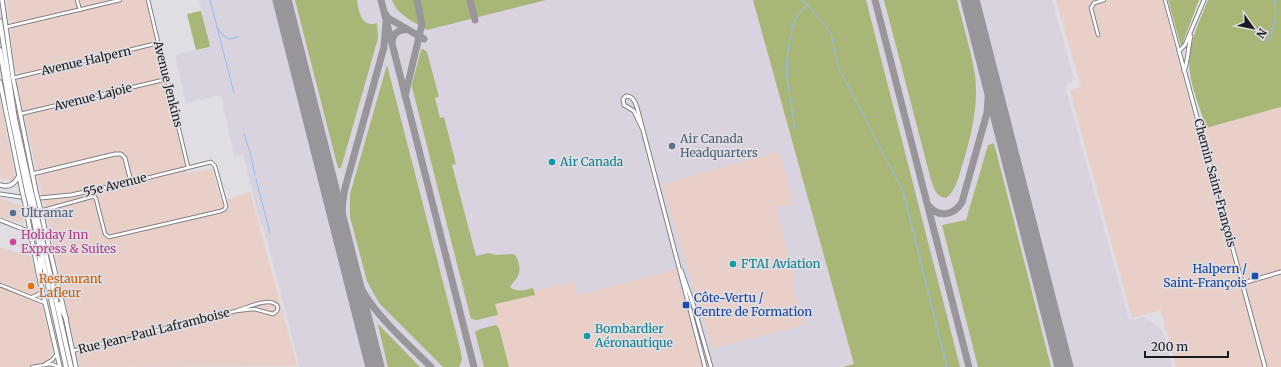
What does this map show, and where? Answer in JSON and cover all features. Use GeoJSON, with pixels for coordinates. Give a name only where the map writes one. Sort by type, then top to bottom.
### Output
{"type":"FeatureCollection","features":[{"type":"Feature","properties":{"kind":"highway"},"geometry":{"type":"LineString","coordinates":[[0,20],[27,191]]}},
{"type":"Feature","properties":{"kind":"highway"},"geometry":{"type":"LineString","coordinates":[[0,53],[27,191],[53,289],[70,367]]}},
{"type":"Feature","properties":{"kind":"highway"},"geometry":{"type":"LineString","coordinates":[[30,203],[66,367]]}},
{"type":"Feature","properties":{"kind":"highway"},"geometry":{"type":"LineString","coordinates":[[40,248],[40,283]]}},
{"type":"Feature","properties":{"kind":"highway"},"geometry":{"type":"LineString","coordinates":[[53,289],[66,318]]}},
{"type":"Feature","properties":{"kind":"main road"},"geometry":{"type":"LineString","coordinates":[[2,0],[13,78],[32,174],[76,367]]}},
{"type":"Feature","properties":{"kind":"main road"},"geometry":{"type":"LineString","coordinates":[[0,82],[19,176],[27,191]]}},
{"type":"Feature","properties":{"kind":"main road"},"geometry":{"type":"LineString","coordinates":[[0,185],[11,185],[19,176]]}},
{"type":"Feature","properties":{"kind":"main road"},"geometry":{"type":"LineString","coordinates":[[30,203],[30,230],[40,283],[60,367]]}},
{"type":"Feature","properties":{"kind":"street"},"geometry":{"type":"LineString","coordinates":[[77,0],[80,10]]}},
{"type":"Feature","properties":{"kind":"street"},"geometry":{"type":"LineString","coordinates":[[6,27],[120,0]]}},
{"type":"Feature","properties":{"kind":"street","name":"Avenue Jenkins"},"geometry":{"type":"LineString","coordinates":[[148,0],[188,167]]}},
{"type":"Feature","properties":{"kind":"street"},"geometry":{"type":"LineString","coordinates":[[1098,35],[1091,8],[1094,3],[1104,0]]}},
{"type":"Feature","properties":{"kind":"street","name":"Chemin Saint-François"},"geometry":{"type":"LineString","coordinates":[[1164,0],[1265,367]]}},
{"type":"Feature","properties":{"kind":"street"},"geometry":{"type":"LineString","coordinates":[[1179,52],[1185,46],[1204,0]]}},
{"type":"Feature","properties":{"kind":"street"},"geometry":{"type":"LineString","coordinates":[[1184,71],[1187,66],[1193,28]]}},
{"type":"Feature","properties":{"kind":"street","name":"Avenue Halpern"},"geometry":{"type":"LineString","coordinates":[[13,78],[158,43]]}},
{"type":"Feature","properties":{"kind":"street","name":"Avenue Lajoie"},"geometry":{"type":"LineString","coordinates":[[20,114],[167,79]]}},
{"type":"Feature","properties":{"kind":"street"},"geometry":{"type":"LineString","coordinates":[[642,128],[634,110],[624,105],[623,99],[626,96],[631,96],[638,111],[705,367]]}},
{"type":"Feature","properties":{"kind":"street"},"geometry":{"type":"LineString","coordinates":[[32,174],[120,154],[125,158],[131,182]]}},
{"type":"Feature","properties":{"kind":"street","name":"55e Avenue"},"geometry":{"type":"LineString","coordinates":[[40,198],[71,196],[210,162],[214,164],[226,204],[224,209],[109,237],[105,234],[95,197],[40,211]]}},
{"type":"Feature","properties":{"kind":"street"},"geometry":{"type":"LineString","coordinates":[[0,194],[21,197]]}},
{"type":"Feature","properties":{"kind":"street"},"geometry":{"type":"LineString","coordinates":[[0,220],[25,230],[30,230]]}},
{"type":"Feature","properties":{"kind":"street"},"geometry":{"type":"LineString","coordinates":[[677,259],[691,298],[711,367]]}},
{"type":"Feature","properties":{"kind":"street"},"geometry":{"type":"LineString","coordinates":[[1242,283],[1281,272]]}},
{"type":"Feature","properties":{"kind":"street"},"geometry":{"type":"LineString","coordinates":[[0,285],[45,303]]}},
{"type":"Feature","properties":{"kind":"street"},"geometry":{"type":"LineString","coordinates":[[32,297],[37,295],[42,290]]}},
{"type":"Feature","properties":{"kind":"street","name":"Rue Jean-Paul Laframboise"},"geometry":{"type":"LineString","coordinates":[[72,351],[236,311],[262,303],[275,302],[278,307],[276,313],[272,315],[254,309],[236,311]]}},
{"type":"Feature","properties":{"kind":"street"},"geometry":{"type":"LineString","coordinates":[[43,365],[52,360],[57,354]]}},
{"type":"Feature","properties":{"kind":"street"},"geometry":{"type":"LineString","coordinates":[[32,367],[52,364],[60,367]]}},
{"type":"Feature","properties":{"kind":"shaded area"},"geometry":{"type":"Polygon","coordinates":[[[7,0],[146,0],[187,173],[212,169],[221,201],[250,192],[297,366],[80,367],[17,83],[19,80],[18,72],[15,69],[10,33],[12,29],[11,21],[8,19],[7,0]]]}},
{"type":"Feature","properties":{"kind":"shaded area"},"geometry":{"type":"Polygon","coordinates":[[[199,0],[1052,0],[1073,75],[1072,81],[1065,86],[1129,320],[1145,317],[1163,331],[1172,367],[300,367],[263,225],[261,226],[243,154],[234,156],[221,95],[186,103],[175,55],[211,46],[199,0]]]}},
{"type":"Feature","properties":{"kind":"shaded area"},"geometry":{"type":"Polygon","coordinates":[[[1056,0],[1162,0],[1197,130],[1281,107],[1281,367],[1176,367],[1161,310],[1132,318],[1070,91],[1081,87],[1056,0]]]}},
{"type":"Feature","properties":{"kind":"shaded area"},"geometry":{"type":"Polygon","coordinates":[[[0,101],[15,176],[12,181],[0,179],[0,101]]]}},
{"type":"Feature","properties":{"kind":"shaded area"},"geometry":{"type":"Polygon","coordinates":[[[779,151],[793,204],[776,208],[795,280],[792,282],[803,325],[712,348],[662,184],[779,151]]]}},
{"type":"Feature","properties":{"kind":"shaded area"},"geometry":{"type":"Polygon","coordinates":[[[0,198],[21,206],[24,224],[0,216],[0,198]]]}},
{"type":"Feature","properties":{"kind":"shaded area"},"geometry":{"type":"Polygon","coordinates":[[[0,247],[31,257],[38,289],[35,293],[37,303],[43,308],[51,341],[52,353],[49,359],[52,367],[0,367],[0,247]]]}},
{"type":"Feature","properties":{"kind":"shaded area"},"geometry":{"type":"Polygon","coordinates":[[[676,269],[702,367],[507,367],[490,302],[574,281],[577,295],[676,269]]]}},
{"type":"Feature","properties":{"kind":"green space"},"geometry":{"type":"Polygon","coordinates":[[[295,0],[357,0],[360,14],[364,21],[372,24],[377,23],[378,38],[341,168],[338,168],[295,0]]]}},
{"type":"Feature","properties":{"kind":"green space"},"geometry":{"type":"Polygon","coordinates":[[[392,0],[546,0],[427,30],[402,14],[394,5],[392,0]]]}},
{"type":"Feature","properties":{"kind":"green space"},"geometry":{"type":"Polygon","coordinates":[[[753,0],[866,0],[960,367],[843,367],[854,364],[753,0]]]}},
{"type":"Feature","properties":{"kind":"green space"},"geometry":{"type":"Polygon","coordinates":[[[884,0],[957,0],[975,75],[976,98],[971,132],[960,174],[952,192],[946,198],[938,194],[934,189],[931,180],[884,0]]]}},
{"type":"Feature","properties":{"kind":"green space"},"geometry":{"type":"Polygon","coordinates":[[[1168,0],[1199,0],[1183,42],[1184,45],[1181,45],[1180,43],[1168,0]]]}},
{"type":"Feature","properties":{"kind":"green space"},"geometry":{"type":"Polygon","coordinates":[[[1208,0],[1281,0],[1281,107],[1206,128],[1193,87],[1189,70],[1189,62],[1193,38],[1208,0]]]}},
{"type":"Feature","properties":{"kind":"green space"},"geometry":{"type":"Polygon","coordinates":[[[201,11],[210,45],[209,47],[196,50],[187,14],[201,11]]]}},
{"type":"Feature","properties":{"kind":"green space"},"geometry":{"type":"Polygon","coordinates":[[[423,49],[427,52],[439,97],[435,98],[440,118],[444,117],[456,164],[452,165],[476,256],[489,253],[496,255],[514,254],[518,262],[519,274],[510,287],[515,290],[533,288],[535,295],[495,304],[498,315],[477,320],[471,319],[412,87],[421,50],[423,49]]]}},
{"type":"Feature","properties":{"kind":"green space"},"geometry":{"type":"Polygon","coordinates":[[[387,65],[460,348],[462,360],[459,367],[443,367],[379,303],[367,281],[350,217],[350,194],[387,65]]]}},
{"type":"Feature","properties":{"kind":"green space"},"geometry":{"type":"Polygon","coordinates":[[[994,143],[1051,367],[978,367],[942,225],[966,220],[988,145],[994,143]]]}},
{"type":"Feature","properties":{"kind":"green space"},"geometry":{"type":"Polygon","coordinates":[[[379,325],[420,367],[388,367],[379,325]]]}},
{"type":"Feature","properties":{"kind":"green space"},"geometry":{"type":"Polygon","coordinates":[[[496,325],[499,328],[509,367],[484,367],[475,332],[480,329],[496,325]]]}},
{"type":"Feature","properties":{"kind":"waterway"},"geometry":{"type":"LineString","coordinates":[[210,0],[234,93]]}},
{"type":"Feature","properties":{"kind":"waterway"},"geometry":{"type":"LineString","coordinates":[[801,0],[805,2],[831,33],[838,67],[903,191],[947,367]]}},
{"type":"Feature","properties":{"kind":"waterway"},"geometry":{"type":"LineString","coordinates":[[1268,41],[1276,16],[1274,0]]}},
{"type":"Feature","properties":{"kind":"waterway"},"geometry":{"type":"LineString","coordinates":[[795,129],[786,72],[787,57],[793,24],[798,15],[807,5]]}},
{"type":"Feature","properties":{"kind":"waterway"},"geometry":{"type":"LineString","coordinates":[[217,27],[228,39],[239,37]]}},
{"type":"Feature","properties":{"kind":"waterway"},"geometry":{"type":"LineString","coordinates":[[244,134],[255,175]]}},
{"type":"Feature","properties":{"kind":"waterway"},"geometry":{"type":"LineString","coordinates":[[256,179],[270,233]]}},
{"type":"Feature","properties":{"kind":"taxiway"},"geometry":{"type":"LineString","coordinates":[[381,0],[474,367]]}},
{"type":"Feature","properties":{"kind":"taxiway"},"geometry":{"type":"LineString","coordinates":[[405,96],[422,24],[417,0]]}},
{"type":"Feature","properties":{"kind":"taxiway"},"geometry":{"type":"LineString","coordinates":[[470,0],[475,20]]}},
{"type":"Feature","properties":{"kind":"taxiway"},"geometry":{"type":"LineString","coordinates":[[875,0],[969,367]]}},
{"type":"Feature","properties":{"kind":"taxiway"},"geometry":{"type":"LineString","coordinates":[[384,12],[388,18],[424,39]]}},
{"type":"Feature","properties":{"kind":"taxiway"},"geometry":{"type":"LineString","coordinates":[[386,22],[384,47],[345,188],[342,216],[343,231],[348,259],[359,286],[373,307],[431,367]]}},
{"type":"Feature","properties":{"kind":"taxiway"},"geometry":{"type":"LineString","coordinates":[[392,44],[393,37],[396,33],[401,30],[408,30]]}},
{"type":"Feature","properties":{"kind":"taxiway"},"geometry":{"type":"LineString","coordinates":[[928,205],[936,212],[946,214],[955,210],[962,202],[987,113],[989,85],[986,63]]}},
{"type":"Feature","properties":{"kind":"runway"},"geometry":{"type":"LineString","coordinates":[[282,0],[375,367]]}},
{"type":"Feature","properties":{"kind":"runway"},"geometry":{"type":"LineString","coordinates":[[970,0],[1064,367]]}},
{"type":"Feature","properties":{"kind":"place","name":"Air Canada Headquarters"},"geometry":{"type":"Point","coordinates":[672,146]}},
{"type":"Feature","properties":{"kind":"place","name":"Air Canada"},"geometry":{"type":"Point","coordinates":[552,162]}},
{"type":"Feature","properties":{"kind":"place","name":"Ultramar"},"geometry":{"type":"Point","coordinates":[13,213]}},
{"type":"Feature","properties":{"kind":"place","name":"Holiday Inn Express & Suites"},"geometry":{"type":"Point","coordinates":[13,242]}},
{"type":"Feature","properties":{"kind":"place","name":"FTAI Aviation"},"geometry":{"type":"Point","coordinates":[733,264]}},
{"type":"Feature","properties":{"kind":"place","name":"Halpern / Saint-François"},"geometry":{"type":"Point","coordinates":[1255,276]}},
{"type":"Feature","properties":{"kind":"place","name":"Restaurant Lafleur"},"geometry":{"type":"Point","coordinates":[31,286]}},
{"type":"Feature","properties":{"kind":"place","name":"Côte-Vertu / Centre de Formation"},"geometry":{"type":"Point","coordinates":[686,305]}},
{"type":"Feature","properties":{"kind":"place","name":"Bombardier Aéronautique"},"geometry":{"type":"Point","coordinates":[587,336]}}]}
